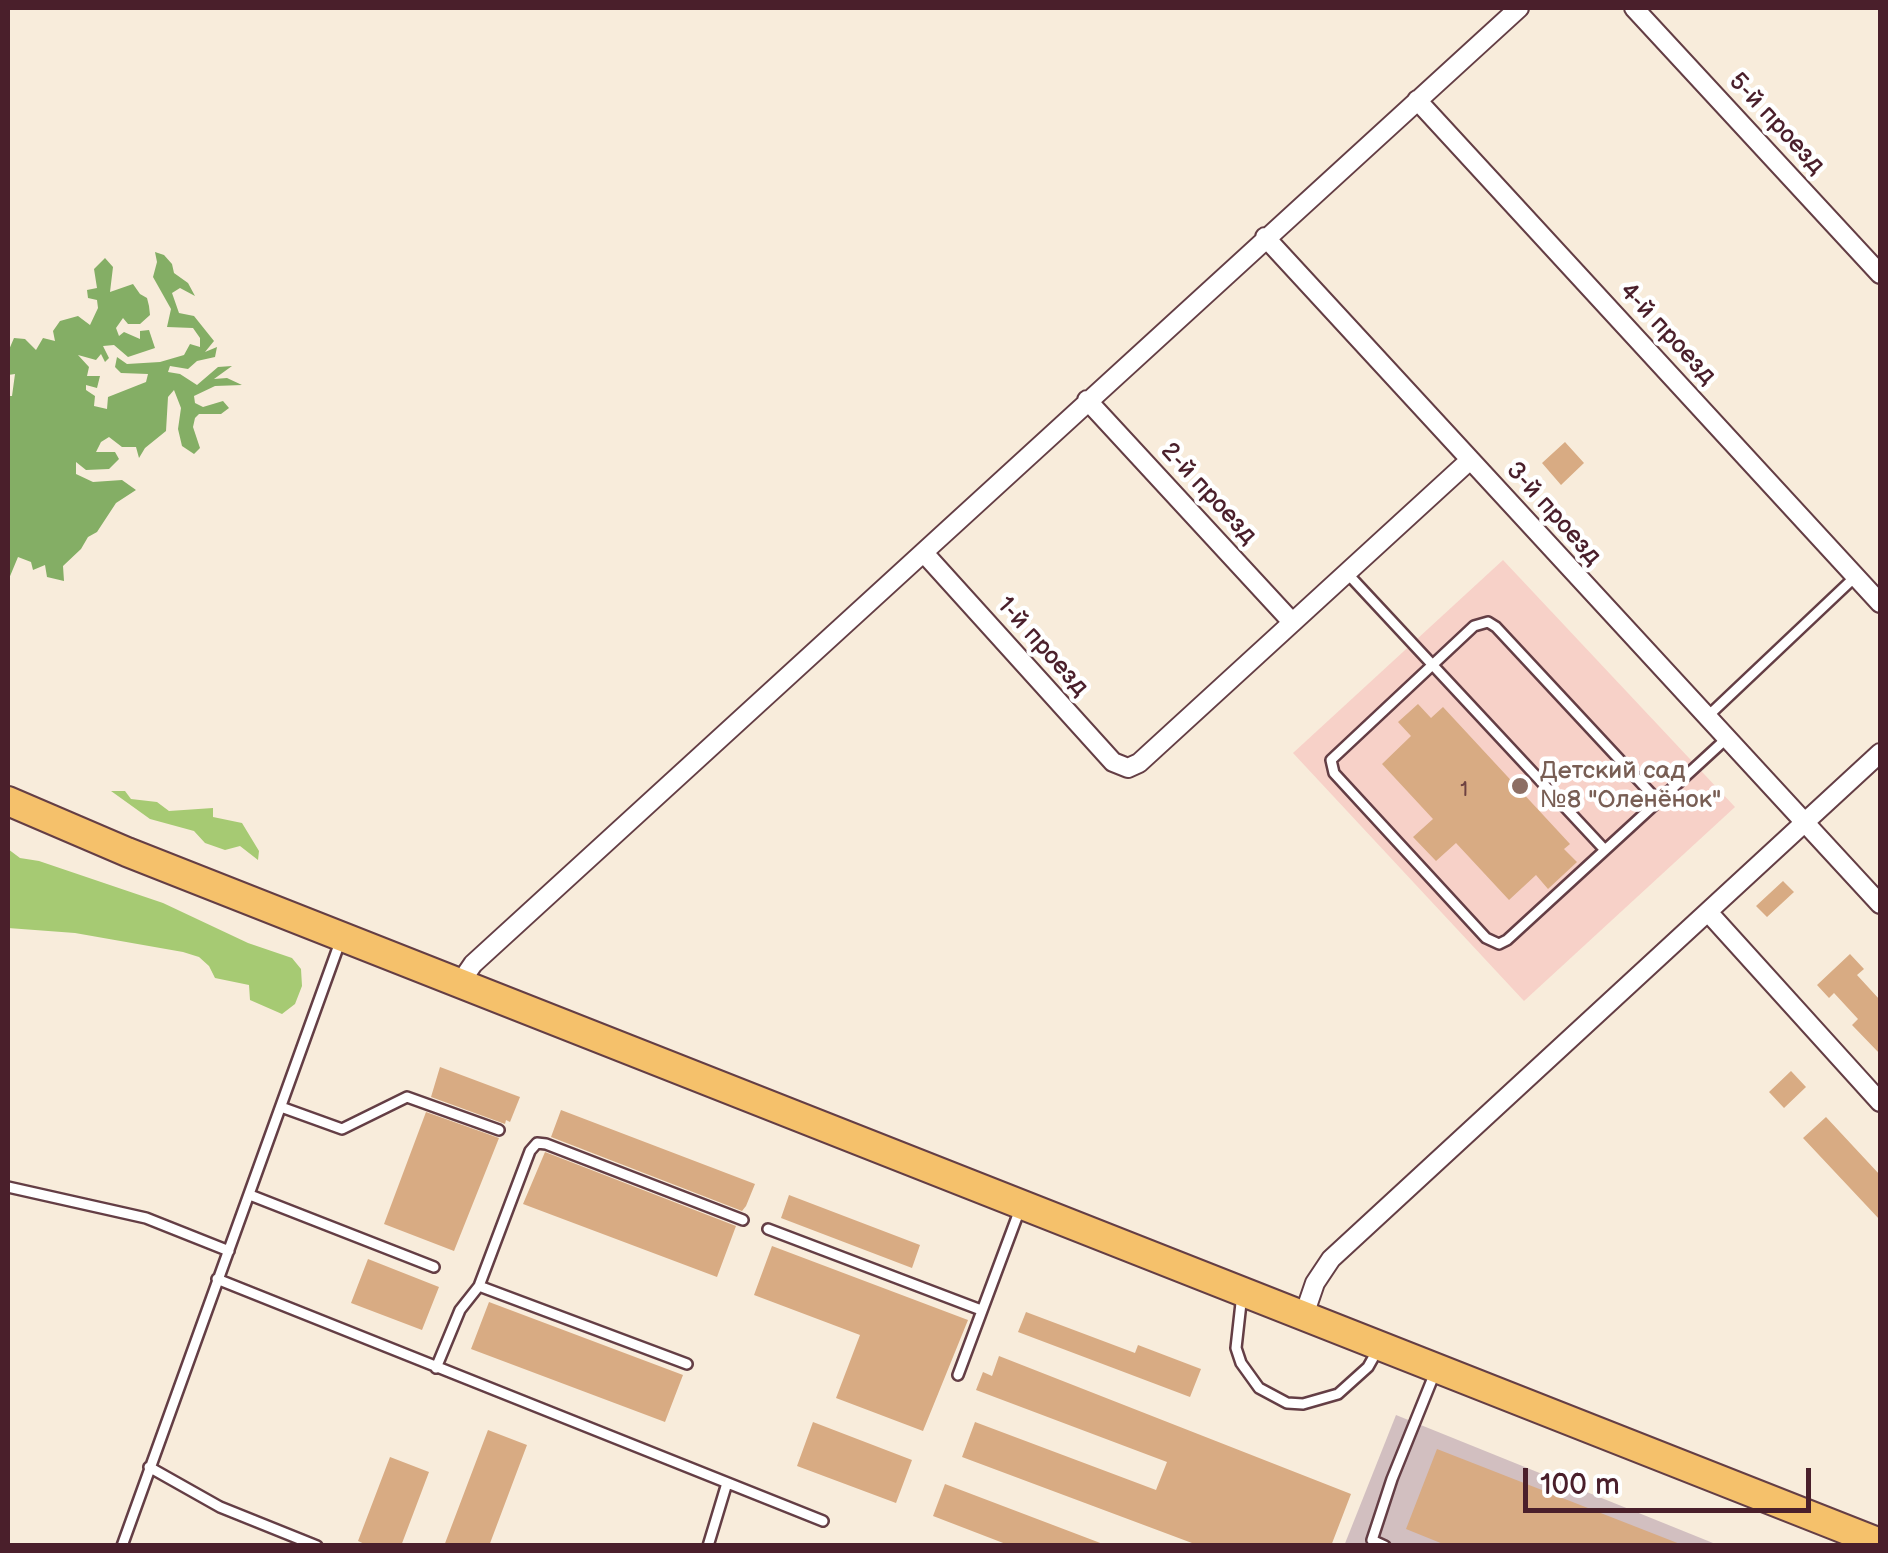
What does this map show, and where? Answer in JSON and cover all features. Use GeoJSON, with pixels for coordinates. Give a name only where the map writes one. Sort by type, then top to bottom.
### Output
{"type":"FeatureCollection","features":[{"type":"Feature","properties":{"kind":"main road"},"geometry":{"type":"LineString","coordinates":[[8,801],[1880,1543]]}},
{"type":"Feature","properties":{"kind":"street"},"geometry":{"type":"LineString","coordinates":[[460,983],[473,964],[1519,8]]}},
{"type":"Feature","properties":{"kind":"street","name":"5-й проезд"},"geometry":{"type":"LineString","coordinates":[[1634,8],[1880,274]]}},
{"type":"Feature","properties":{"kind":"street","name":"4-й проезд"},"geometry":{"type":"LineString","coordinates":[[1418,100],[1880,603]]}},
{"type":"Feature","properties":{"kind":"street","name":"3-й проезд"},"geometry":{"type":"LineString","coordinates":[[1265,237],[1880,904]]}},
{"type":"Feature","properties":{"kind":"street","name":"2-й проезд"},"geometry":{"type":"LineString","coordinates":[[1088,400],[1292,622]]}},
{"type":"Feature","properties":{"kind":"street"},"geometry":{"type":"LineString","coordinates":[[1292,622],[1470,460]]}},
{"type":"Feature","properties":{"kind":"street","name":"1-й проезд"},"geometry":{"type":"LineString","coordinates":[[924,553],[1113,762],[1128,768],[1139,763],[1292,622]]}},
{"type":"Feature","properties":{"kind":"street"},"geometry":{"type":"LineString","coordinates":[[1304,1315],[1315,1283],[1331,1258],[1880,753]]}},
{"type":"Feature","properties":{"kind":"street"},"geometry":{"type":"LineString","coordinates":[[1708,912],[1880,1102]]}},
{"type":"Feature","properties":{"kind":"lane"},"geometry":{"type":"LineString","coordinates":[[1346,572],[1605,850]]}},
{"type":"Feature","properties":{"kind":"lane"},"geometry":{"type":"LineString","coordinates":[[1706,718],[1856,576]]}},
{"type":"Feature","properties":{"kind":"lane"},"geometry":{"type":"LineString","coordinates":[[1658,801],[1488,622],[1474,626],[1335,754],[1332,768],[1486,938],[1500,944],[1508,940],[1726,738]]}},
{"type":"Feature","properties":{"kind":"lane"},"geometry":{"type":"LineString","coordinates":[[122,1546],[342,936]]}},
{"type":"Feature","properties":{"kind":"lane"},"geometry":{"type":"LineString","coordinates":[[281,1107],[342,1129],[407,1098],[499,1130]]}},
{"type":"Feature","properties":{"kind":"lane"},"geometry":{"type":"LineString","coordinates":[[436,1368],[460,1310],[479,1286],[530,1151],[537,1143],[743,1220]]}},
{"type":"Feature","properties":{"kind":"lane"},"geometry":{"type":"LineString","coordinates":[[8,1187],[146,1218],[229,1251]]}},
{"type":"Feature","properties":{"kind":"lane"},"geometry":{"type":"LineString","coordinates":[[250,1195],[434,1267]]}},
{"type":"Feature","properties":{"kind":"lane"},"geometry":{"type":"LineString","coordinates":[[958,1375],[1022,1204]]}},
{"type":"Feature","properties":{"kind":"lane"},"geometry":{"type":"LineString","coordinates":[[768,1230],[981,1310]]}},
{"type":"Feature","properties":{"kind":"lane"},"geometry":{"type":"LineString","coordinates":[[218,1280],[823,1521]]}},
{"type":"Feature","properties":{"kind":"lane"},"geometry":{"type":"LineString","coordinates":[[479,1286],[687,1364]]}},
{"type":"Feature","properties":{"kind":"lane"},"geometry":{"type":"LineString","coordinates":[[1242,1291],[1237,1334],[1240,1363],[1259,1388],[1287,1402],[1303,1404],[1338,1394],[1368,1367],[1381,1345]]}},
{"type":"Feature","properties":{"kind":"lane"},"geometry":{"type":"LineString","coordinates":[[1384,1546],[1372,1540],[1437,1368]]}},
{"type":"Feature","properties":{"kind":"lane"},"geometry":{"type":"LineString","coordinates":[[149,1467],[220,1507],[316,1546]]}},
{"type":"Feature","properties":{"kind":"lane"},"geometry":{"type":"LineString","coordinates":[[708,1546],[727,1483]]}},
{"type":"Feature","properties":{"kind":"shaded area","name":"Детский сад №8 \"Оленёнок\""},"geometry":{"type":"Polygon","coordinates":[[[1503,560],[1735,807],[1524,1001],[1293,753],[1503,560]]]}},
{"type":"Feature","properties":{"kind":"shaded area"},"geometry":{"type":"Polygon","coordinates":[[[1396,1415],[1718,1545],[1344,1546],[1396,1415]]]}},
{"type":"Feature","properties":{"kind":"green space"},"geometry":{"type":"Polygon","coordinates":[[[155,252],[164,255],[195,296],[180,288],[172,293],[179,313],[194,316],[214,341],[205,352],[217,347],[215,357],[197,361],[188,369],[170,366],[168,372],[180,374],[197,385],[218,367],[232,366],[214,379],[227,378],[242,385],[215,386],[194,396],[195,403],[203,407],[223,401],[229,408],[221,414],[199,414],[195,418],[193,427],[200,448],[194,454],[182,446],[178,429],[181,408],[174,390],[168,397],[166,431],[139,458],[136,447],[122,447],[109,437],[96,452],[115,452],[119,459],[109,469],[86,470],[76,462],[76,474],[93,482],[122,480],[136,490],[116,503],[97,532],[63,566],[64,581],[47,577],[45,565],[33,570],[31,562],[18,557],[8,581],[8,396],[12,396],[15,374],[8,375],[8,352],[14,338],[25,339],[36,350],[43,338],[55,341],[53,331],[60,321],[78,316],[90,325],[98,308],[97,300],[88,298],[87,290],[97,288],[94,269],[105,258],[113,267],[110,292],[133,284],[147,298],[149,306],[150,315],[140,324],[128,324],[123,318],[116,328],[119,336],[124,332],[140,339],[140,331],[149,330],[155,348],[128,357],[114,345],[103,346],[109,358],[105,362],[101,354],[96,360],[78,355],[89,367],[87,376],[100,376],[97,388],[86,385],[86,390],[95,396],[94,406],[107,409],[108,397],[146,382],[148,374],[121,373],[115,367],[117,357],[127,364],[160,362],[184,355],[190,344],[200,347],[200,338],[193,328],[167,327],[171,309],[153,277],[155,252]]]}},
{"type":"Feature","properties":{"kind":"green space"},"geometry":{"type":"Polygon","coordinates":[[[111,791],[125,791],[131,799],[157,802],[169,811],[213,808],[213,817],[242,823],[259,851],[258,860],[240,846],[225,850],[205,843],[194,831],[150,819],[111,791]]]}},
{"type":"Feature","properties":{"kind":"green space"},"geometry":{"type":"Polygon","coordinates":[[[8,849],[20,858],[163,903],[248,943],[292,958],[301,969],[302,986],[295,1004],[282,1014],[250,1000],[249,985],[215,978],[199,957],[183,952],[75,933],[8,928],[8,849]]]}},
{"type":"Feature","properties":{"kind":"building"},"geometry":{"type":"Polygon","coordinates":[[[1565,442],[1584,463],[1561,485],[1542,463],[1565,442]]]}},
{"type":"Feature","properties":{"kind":"building"},"geometry":{"type":"Polygon","coordinates":[[[1418,704],[1431,718],[1443,707],[1570,844],[1564,849],[1577,862],[1548,889],[1536,875],[1509,900],[1456,843],[1436,861],[1413,837],[1433,819],[1382,764],[1411,736],[1398,722],[1418,704]]]}},
{"type":"Feature","properties":{"kind":"building"},"geometry":{"type":"Polygon","coordinates":[[[1783,881],[1794,892],[1767,917],[1756,906],[1783,881]]]}},
{"type":"Feature","properties":{"kind":"building"},"geometry":{"type":"Polygon","coordinates":[[[1850,954],[1864,969],[1857,975],[1880,1000],[1880,1054],[1852,1025],[1858,1019],[1834,993],[1829,998],[1817,985],[1850,954]]]}},
{"type":"Feature","properties":{"kind":"building"},"geometry":{"type":"Polygon","coordinates":[[[440,1067],[520,1097],[510,1122],[506,1120],[505,1124],[431,1097],[440,1067]]]}},
{"type":"Feature","properties":{"kind":"building"},"geometry":{"type":"Polygon","coordinates":[[[1791,1071],[1806,1087],[1784,1108],[1769,1092],[1791,1071]]]}},
{"type":"Feature","properties":{"kind":"building"},"geometry":{"type":"Polygon","coordinates":[[[561,1110],[755,1184],[746,1206],[742,1211],[551,1137],[561,1110]]]}},
{"type":"Feature","properties":{"kind":"building"},"geometry":{"type":"Polygon","coordinates":[[[426,1112],[499,1138],[454,1251],[384,1224],[426,1112]]]}},
{"type":"Feature","properties":{"kind":"building"},"geometry":{"type":"Polygon","coordinates":[[[1826,1117],[1880,1175],[1880,1220],[1803,1138],[1826,1117]]]}},
{"type":"Feature","properties":{"kind":"building"},"geometry":{"type":"Polygon","coordinates":[[[545,1152],[736,1226],[717,1277],[523,1204],[545,1152]]]}},
{"type":"Feature","properties":{"kind":"building"},"geometry":{"type":"Polygon","coordinates":[[[789,1195],[920,1245],[912,1268],[781,1218],[789,1195]]]}},
{"type":"Feature","properties":{"kind":"building"},"geometry":{"type":"Polygon","coordinates":[[[772,1246],[968,1320],[923,1431],[836,1398],[860,1335],[754,1295],[772,1246]]]}},
{"type":"Feature","properties":{"kind":"building"},"geometry":{"type":"Polygon","coordinates":[[[368,1259],[439,1287],[422,1330],[351,1303],[368,1259]]]}},
{"type":"Feature","properties":{"kind":"building"},"geometry":{"type":"Polygon","coordinates":[[[489,1302],[683,1375],[665,1422],[471,1349],[489,1302]]]}},
{"type":"Feature","properties":{"kind":"building"},"geometry":{"type":"Polygon","coordinates":[[[1026,1312],[1135,1353],[1138,1345],[1201,1369],[1190,1397],[1018,1332],[1026,1312]]]}},
{"type":"Feature","properties":{"kind":"building"},"geometry":{"type":"Polygon","coordinates":[[[999,1356],[1351,1494],[1331,1546],[1200,1546],[962,1457],[975,1422],[1156,1490],[1167,1462],[976,1390],[983,1372],[992,1376],[999,1356]]]}},
{"type":"Feature","properties":{"kind":"building"},"geometry":{"type":"Polygon","coordinates":[[[813,1422],[912,1460],[896,1503],[797,1466],[813,1422]]]}},
{"type":"Feature","properties":{"kind":"building"},"geometry":{"type":"Polygon","coordinates":[[[488,1430],[527,1445],[489,1546],[444,1546],[488,1430]]]}},
{"type":"Feature","properties":{"kind":"building"},"geometry":{"type":"Polygon","coordinates":[[[1437,1449],[1680,1546],[1448,1546],[1406,1529],[1437,1449]]]}},
{"type":"Feature","properties":{"kind":"building"},"geometry":{"type":"Polygon","coordinates":[[[390,1457],[429,1472],[401,1546],[369,1546],[358,1541],[390,1457]]]}},
{"type":"Feature","properties":{"kind":"building"},"geometry":{"type":"Polygon","coordinates":[[[945,1484],[1103,1546],[1011,1546],[933,1516],[945,1484]]]}},
{"type":"Feature","properties":{"kind":"place","name":"Детский сад №8 \"Оленёнок\""},"geometry":{"type":"Point","coordinates":[1520,786]}}]}
